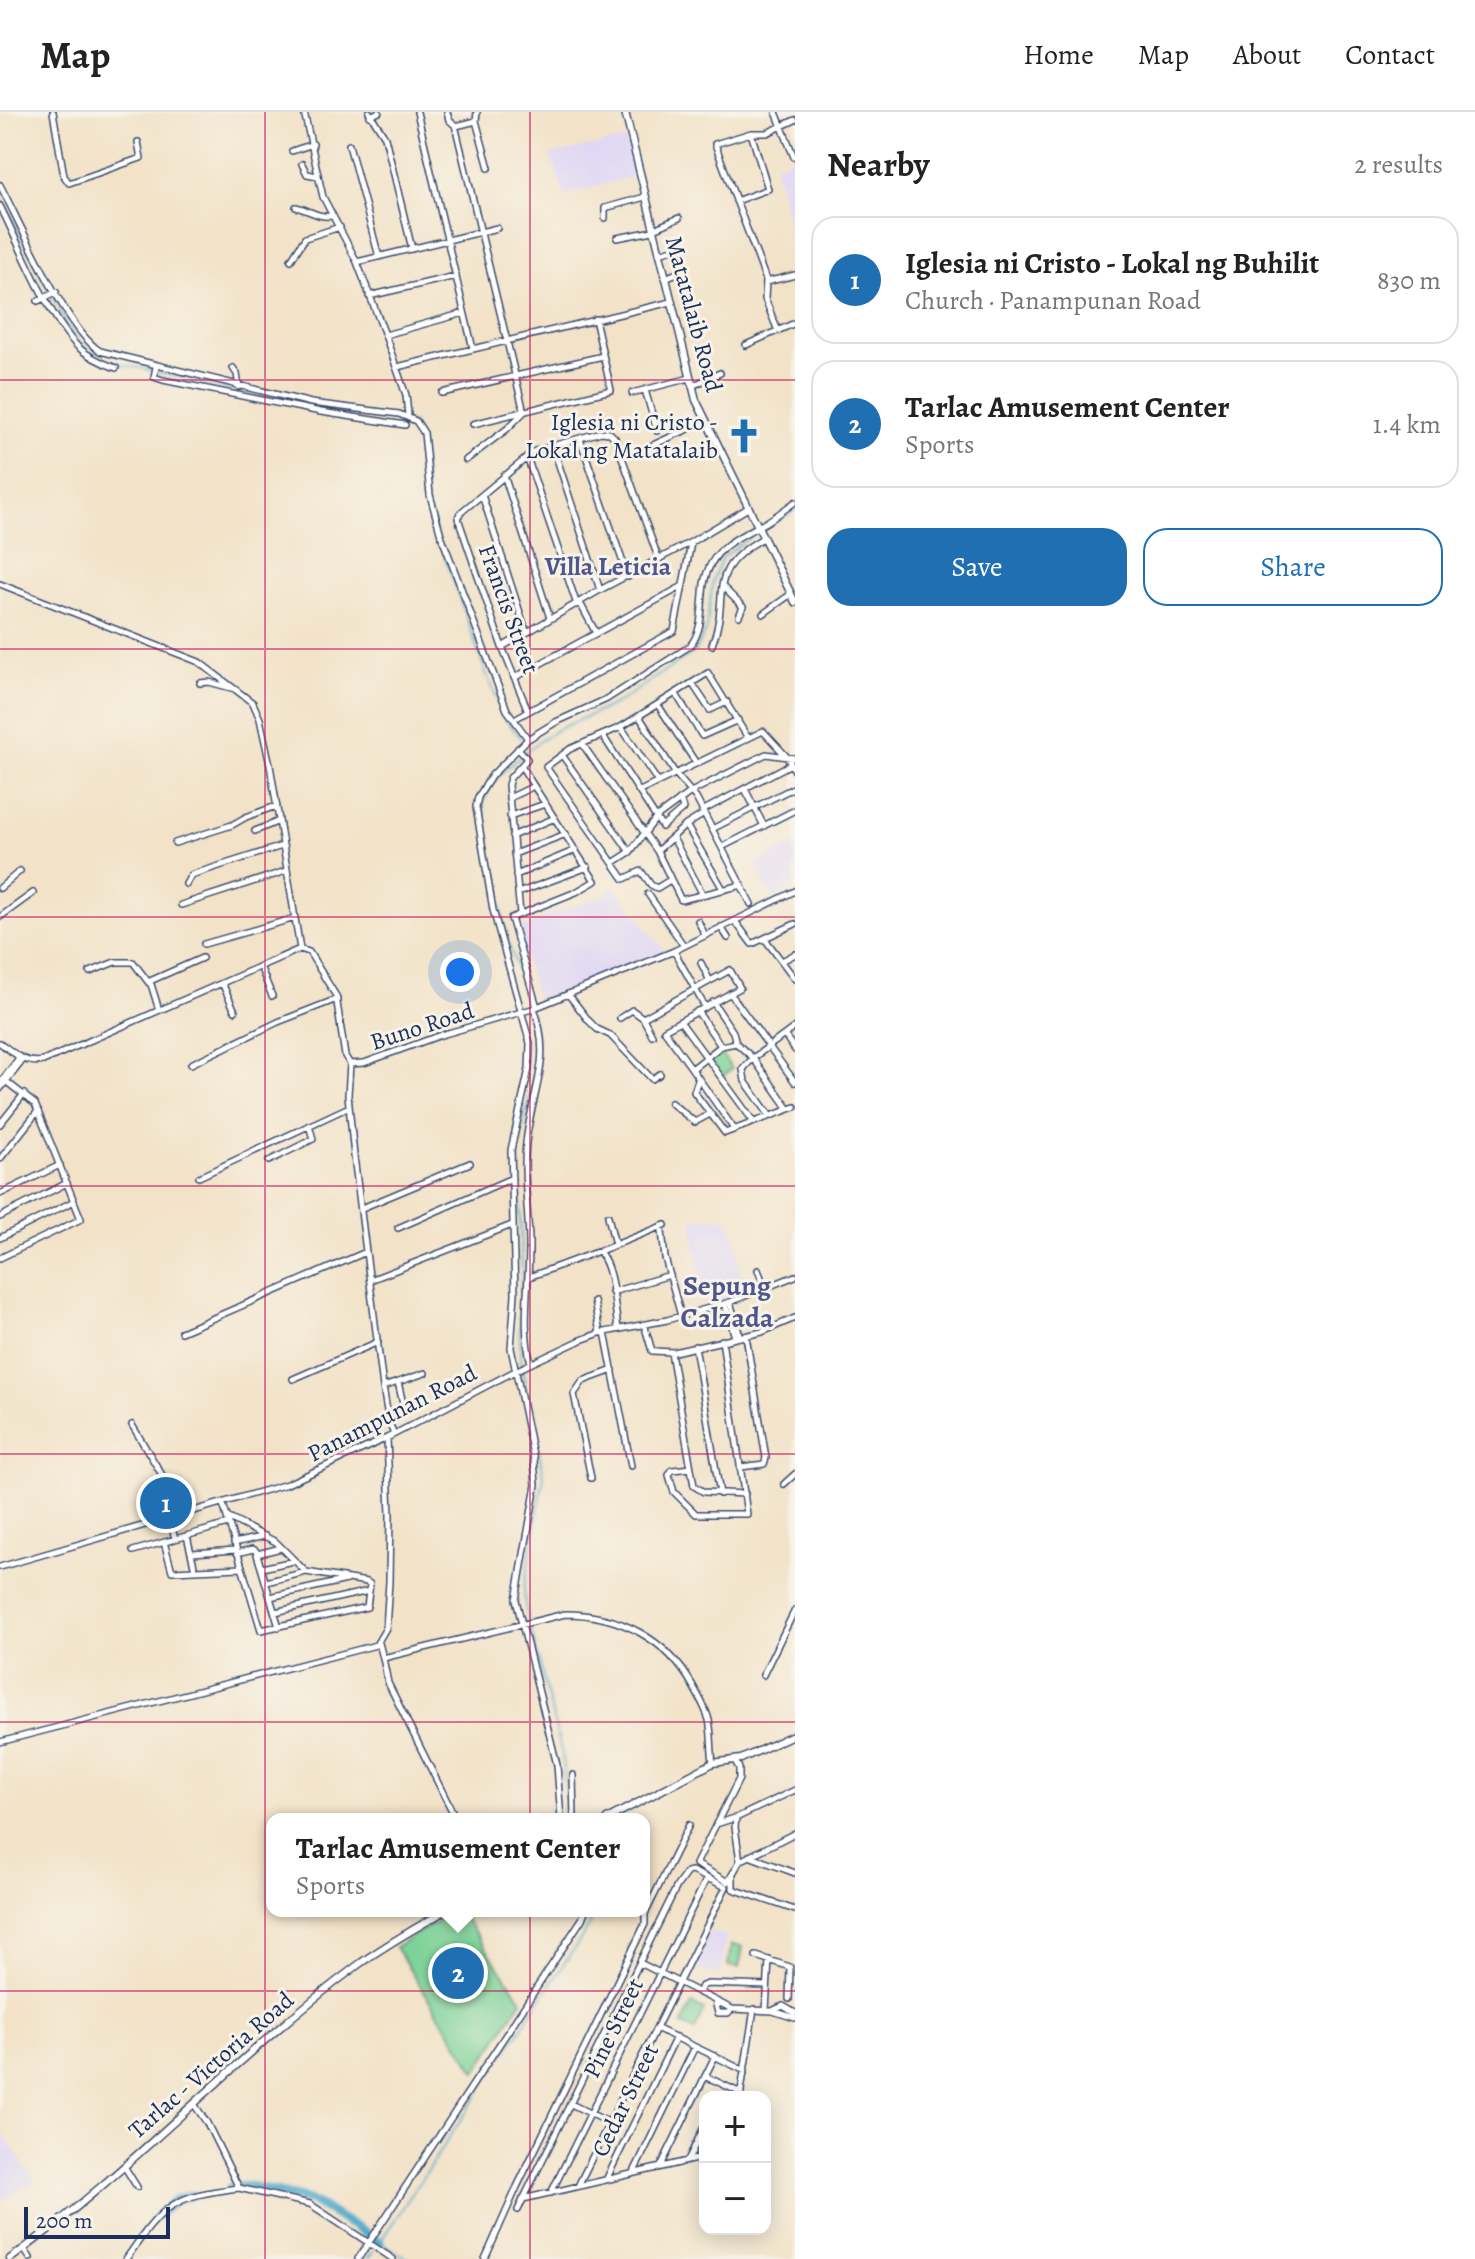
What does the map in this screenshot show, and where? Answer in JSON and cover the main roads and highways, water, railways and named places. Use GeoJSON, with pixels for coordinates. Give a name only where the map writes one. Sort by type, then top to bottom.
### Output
{"type":"FeatureCollection","features":[{"type":"Feature","properties":{"kind":"main road","name":"Matatalaib Road"},"geometry":{"type":"LineString","coordinates":[[625,112],[691,382],[706,421],[795,602]]}},
{"type":"Feature","properties":{"kind":"main road"},"geometry":{"type":"LineString","coordinates":[[618,1813],[713,1763],[735,1761],[795,1734]]}},
{"type":"Feature","properties":{"kind":"main road","name":"Tarlac - Victoria Road"},"geometry":{"type":"LineString","coordinates":[[10,2259],[76,2209],[242,2059],[359,1964],[435,1917]]}},
{"type":"Feature","properties":{"kind":"waterway"},"geometry":{"type":"LineString","coordinates":[[0,195],[50,292]]}},
{"type":"Feature","properties":{"kind":"waterway"},"geometry":{"type":"LineString","coordinates":[[52,296],[57,305]]}},
{"type":"Feature","properties":{"kind":"waterway"},"geometry":{"type":"LineString","coordinates":[[59,310],[77,339],[96,355],[152,371]]}},
{"type":"Feature","properties":{"kind":"waterway"},"geometry":{"type":"LineString","coordinates":[[158,373],[305,406]]}},
{"type":"Feature","properties":{"kind":"waterway"},"geometry":{"type":"LineString","coordinates":[[335,412],[400,419],[413,424],[421,440],[427,506],[486,673],[508,723],[522,739]]}},
{"type":"Feature","properties":{"kind":"waterway"},"geometry":{"type":"LineString","coordinates":[[764,529],[795,510]]}},
{"type":"Feature","properties":{"kind":"waterway"},"geometry":{"type":"LineString","coordinates":[[529,1006],[506,935],[485,822],[483,804],[489,789],[500,774],[556,730],[616,704],[695,651],[706,631],[713,579],[722,558],[753,535]]}},
{"type":"Feature","properties":{"kind":"waterway"},"geometry":{"type":"LineString","coordinates":[[531,1013],[537,1042],[535,1070],[518,1150],[522,1272],[519,1324],[521,1366],[544,1476],[524,1588],[525,1605],[562,1754],[568,1813]]}},
{"type":"Feature","properties":{"kind":"waterway"},"geometry":{"type":"LineString","coordinates":[[378,2245],[592,1917]]}},
{"type":"Feature","properties":{"kind":"waterway"},"geometry":{"type":"LineString","coordinates":[[230,2187],[248,2186],[310,2200],[380,2242]]}},
{"type":"Feature","properties":{"kind":"waterway"},"geometry":{"type":"LineString","coordinates":[[155,2218],[177,2199],[192,2195]]}},
{"type":"Feature","properties":{"kind":"waterway"},"geometry":{"type":"LineString","coordinates":[[382,2243],[408,2259]]}},
{"type":"Feature","properties":{"kind":"waterway"},"geometry":{"type":"LineString","coordinates":[[368,2259],[374,2250]]}},
{"type":"Feature","properties":{"kind":"place","name":"Iglesia ni Cristo - Lokal ng Matatalaib"},"geometry":{"type":"Point","coordinates":[744,436]}},
{"type":"Feature","properties":{"kind":"place","name":"Iglesia ni Cristo - Lokal ng Buhilit"},"geometry":{"type":"Point","coordinates":[166,1503]}},
{"type":"Feature","properties":{"kind":"place","name":"Tarlac Amusement Center"},"geometry":{"type":"Point","coordinates":[458,1973]}},
{"type":"Feature","properties":{"kind":"district","name":"Villa Leticia"},"geometry":{"type":"Point","coordinates":[608,566]}},
{"type":"Feature","properties":{"kind":"district","name":"Sepung Calzada"},"geometry":{"type":"Point","coordinates":[727,1301]}}]}
